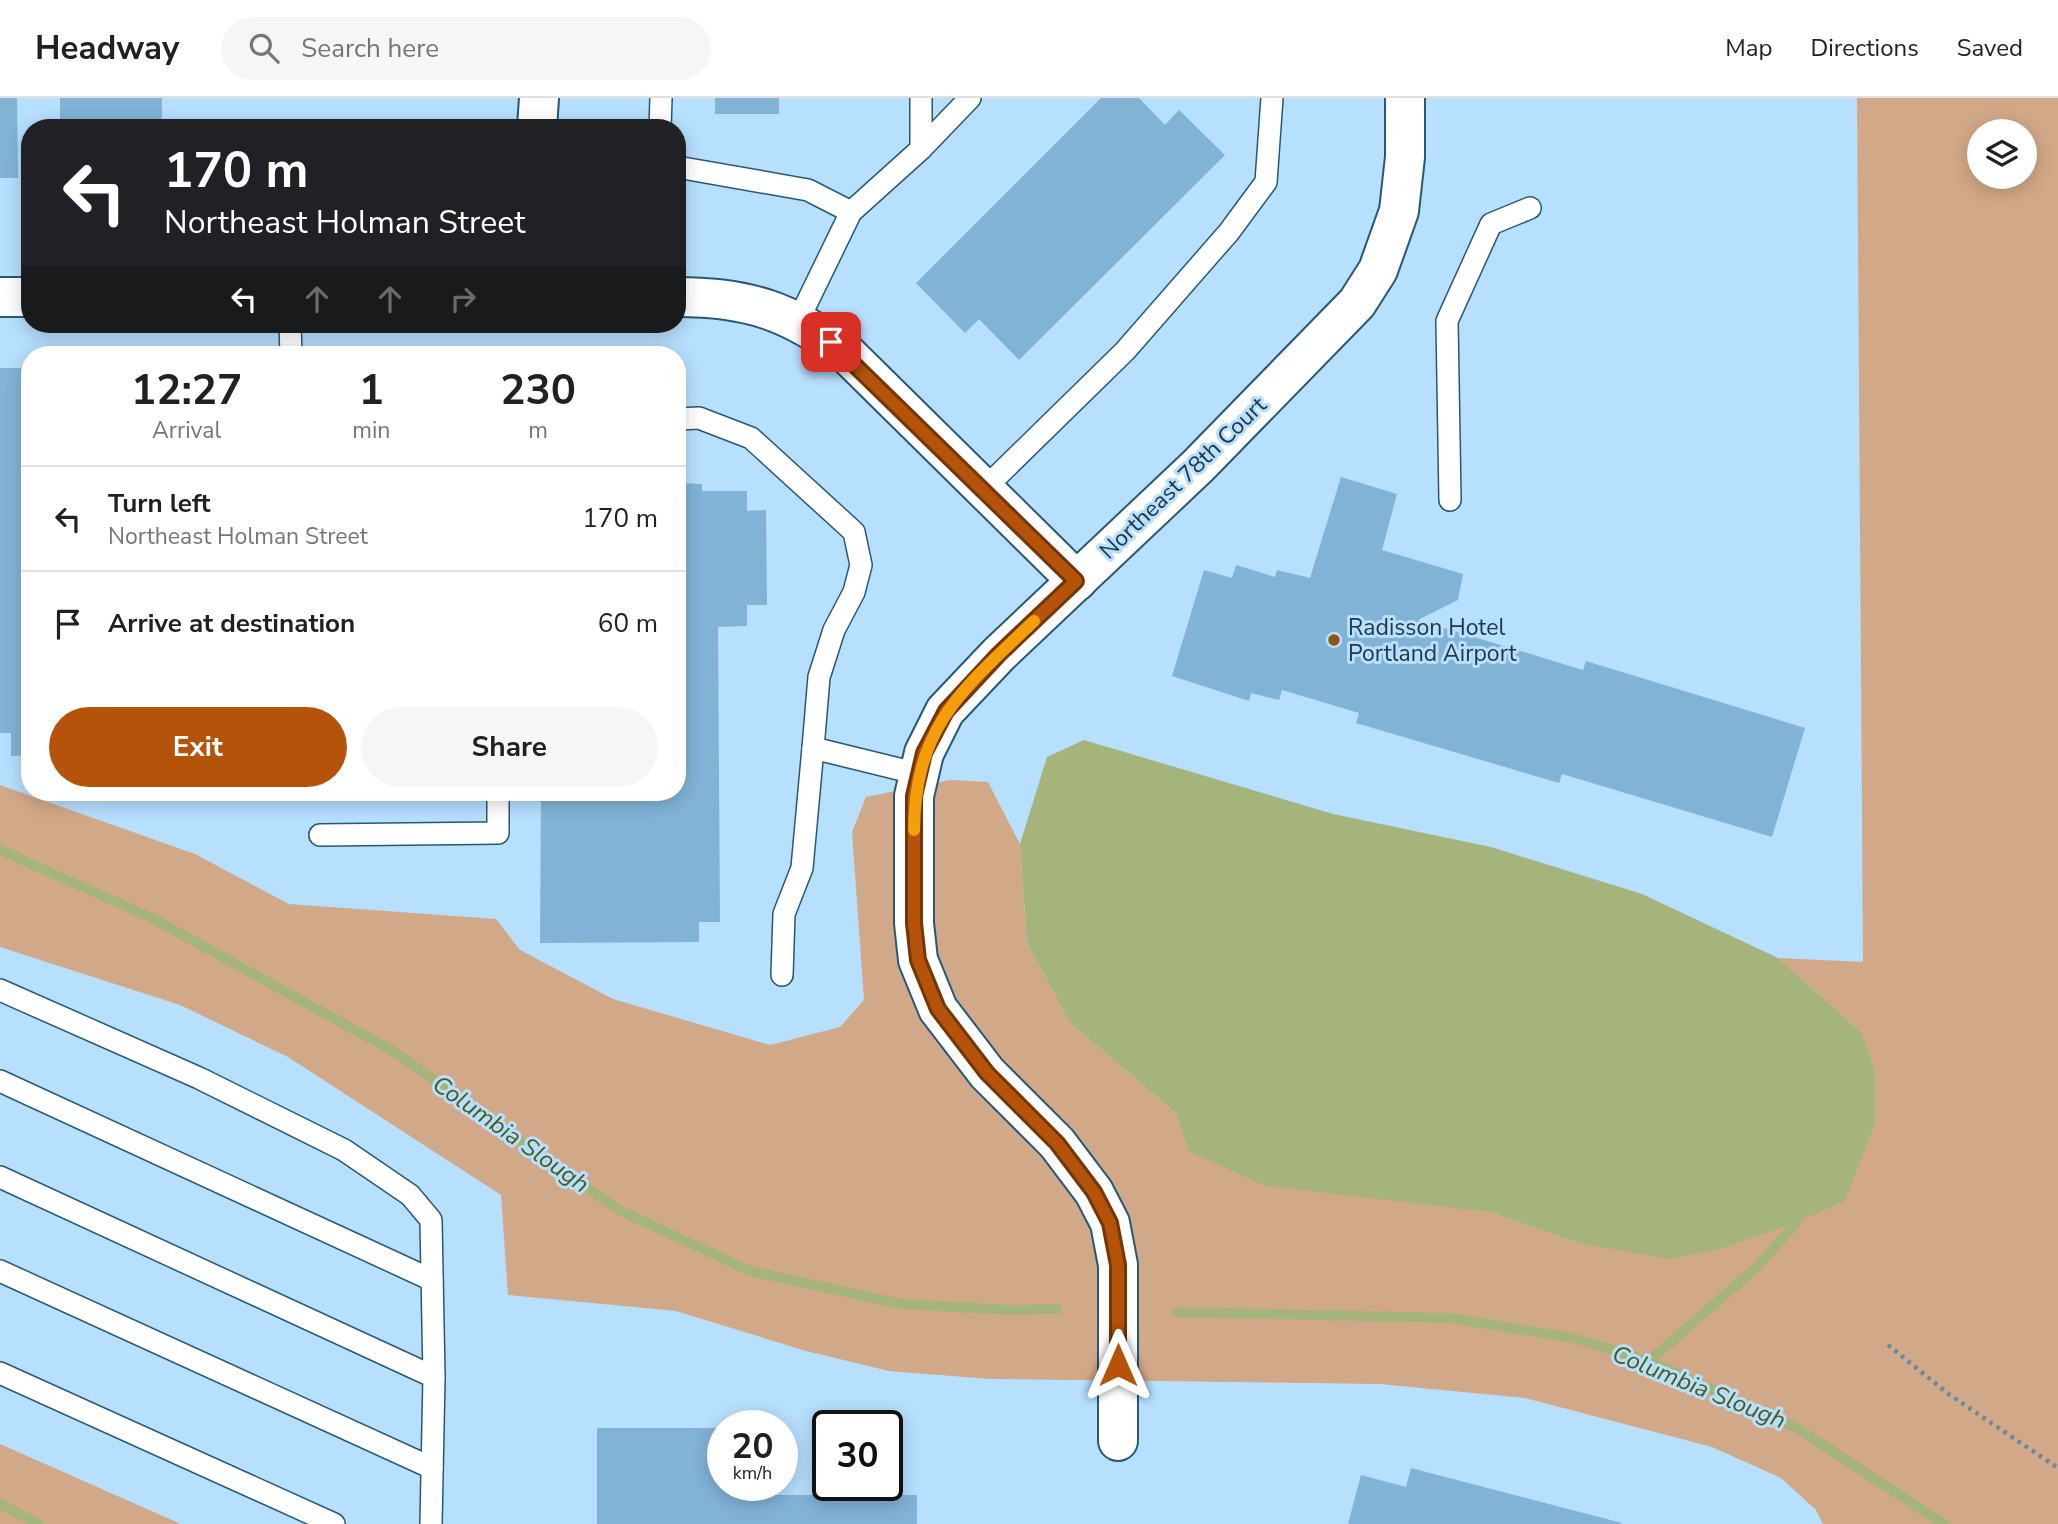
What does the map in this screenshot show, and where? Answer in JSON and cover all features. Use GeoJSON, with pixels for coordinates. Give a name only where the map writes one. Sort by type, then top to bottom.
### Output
{"type":"FeatureCollection","features":[{"type":"Feature","properties":{"kind":"street"},"geometry":{"type":"LineString","coordinates":[[538,119],[539,98]]}},
{"type":"Feature","properties":{"kind":"street","name":"Northeast 78th Court"},"geometry":{"type":"LineString","coordinates":[[1118,1441],[1118,1265],[1110,1223],[1094,1192],[1057,1143],[987,1073],[938,1009],[918,960],[914,923],[914,796],[924,753],[946,711],[999,654],[1198,466],[1357,303],[1378,270],[1399,211],[1405,157],[1405,98]]}},
{"type":"Feature","properties":{"kind":"street"},"geometry":{"type":"LineString","coordinates":[[0,297],[21,297]]}},
{"type":"Feature","properties":{"kind":"street"},"geometry":{"type":"LineString","coordinates":[[686,297],[717,297],[756,304],[798,321],[847,354],[1076,581]]}},
{"type":"Feature","properties":{"kind":"lane"},"geometry":{"type":"LineString","coordinates":[[660,119],[661,98]]}},
{"type":"Feature","properties":{"kind":"lane"},"geometry":{"type":"LineString","coordinates":[[921,98],[921,149]]}},
{"type":"Feature","properties":{"kind":"lane"},"geometry":{"type":"LineString","coordinates":[[798,321],[851,212],[921,149],[970,98]]}},
{"type":"Feature","properties":{"kind":"lane"},"geometry":{"type":"LineString","coordinates":[[984,489],[1125,351],[1229,232],[1266,182],[1272,98]]}},
{"type":"Feature","properties":{"kind":"lane"},"geometry":{"type":"LineString","coordinates":[[686,169],[808,190],[851,212]]}},
{"type":"Feature","properties":{"kind":"lane"},"geometry":{"type":"LineString","coordinates":[[1450,500],[1447,321],[1491,224],[1530,208]]}},
{"type":"Feature","properties":{"kind":"lane"},"geometry":{"type":"LineString","coordinates":[[686,419],[699,418],[751,438],[854,533],[861,565],[854,592],[834,630],[818,677],[802,868],[784,914],[782,975]]}},
{"type":"Feature","properties":{"kind":"lane"},"geometry":{"type":"LineString","coordinates":[[813,748],[919,774]]}},
{"type":"Feature","properties":{"kind":"lane"},"geometry":{"type":"LineString","coordinates":[[320,835],[498,833],[498,801]]}},
{"type":"Feature","properties":{"kind":"lane"},"geometry":{"type":"LineString","coordinates":[[0,989],[199,1077],[344,1150],[423,1207],[431,1220],[434,1377],[431,1524]]}},
{"type":"Feature","properties":{"kind":"lane"},"geometry":{"type":"LineString","coordinates":[[0,1081],[432,1280]]}},
{"type":"Feature","properties":{"kind":"lane"},"geometry":{"type":"LineString","coordinates":[[0,1177],[434,1377]]}},
{"type":"Feature","properties":{"kind":"lane"},"geometry":{"type":"LineString","coordinates":[[0,1271],[432,1468]]}},
{"type":"Feature","properties":{"kind":"lane"},"geometry":{"type":"LineString","coordinates":[[0,1373],[334,1524]]}},
{"type":"Feature","properties":{"kind":"path"},"geometry":{"type":"LineString","coordinates":[[1888,1345],[1950,1395],[2058,1468]]}},
{"type":"Feature","properties":{"kind":"shaded area"},"geometry":{"type":"Polygon","coordinates":[[[1857,98],[2058,98],[2058,1524],[1823,1524],[1816,1510],[1781,1478],[1712,1447],[1525,1398],[1380,1384],[990,1379],[889,1371],[806,1351],[676,1311],[508,1295],[501,1195],[288,1057],[180,1005],[0,947],[0,785],[21,792],[21,801],[45,801],[195,854],[289,904],[496,919],[520,950],[613,999],[770,1045],[840,1027],[864,1000],[852,832],[866,797],[950,780],[988,782],[1020,844],[1027,942],[1069,1022],[1176,1113],[1188,1151],[1414,1202],[1490,1212],[1578,1243],[1861,1032],[1778,958],[1863,962],[1857,98]]]}},
{"type":"Feature","properties":{"kind":"shaded area"},"geometry":{"type":"Polygon","coordinates":[[[1084,740],[1333,814],[1491,847],[1642,894],[1778,958],[1861,1032],[1875,1072],[1875,1123],[1845,1201],[1797,1222],[1716,1250],[1669,1259],[1578,1243],[1490,1212],[1265,1186],[1188,1151],[1176,1113],[1069,1022],[1027,942],[1020,844],[1047,757],[1084,740]]]}},
{"type":"Feature","properties":{"kind":"shaded area"},"geometry":{"type":"Polygon","coordinates":[[[0,1444],[181,1524],[0,1524],[0,1444]]]}},
{"type":"Feature","properties":{"kind":"building"},"geometry":{"type":"Polygon","coordinates":[[[0,98],[17,98],[18,178],[0,178],[0,98]]]}},
{"type":"Feature","properties":{"kind":"building"},"geometry":{"type":"Polygon","coordinates":[[[60,98],[162,98],[162,119],[60,119],[60,98]]]}},
{"type":"Feature","properties":{"kind":"building"},"geometry":{"type":"Polygon","coordinates":[[[715,98],[779,98],[779,114],[715,114],[715,98]]]}},
{"type":"Feature","properties":{"kind":"building"},"geometry":{"type":"Polygon","coordinates":[[[1101,98],[1139,98],[1165,125],[1179,110],[1225,155],[1019,360],[979,319],[965,333],[916,283],[1101,98]]]}},
{"type":"Feature","properties":{"kind":"building"},"geometry":{"type":"Polygon","coordinates":[[[0,368],[21,368],[21,755],[11,756],[11,733],[0,733],[0,368]]]}},
{"type":"Feature","properties":{"kind":"building","name":"Radisson Hotel Portland Airport"},"geometry":{"type":"Polygon","coordinates":[[[1341,477],[1397,494],[1382,550],[1463,574],[1458,600],[1418,620],[1583,670],[1586,661],[1805,728],[1772,837],[1562,774],[1559,783],[1356,723],[1359,713],[1282,690],[1279,700],[1251,693],[1249,701],[1172,676],[1204,570],[1232,578],[1236,565],[1275,577],[1277,570],[1310,578],[1341,477]]]}},
{"type":"Feature","properties":{"kind":"building"},"geometry":{"type":"Polygon","coordinates":[[[686,483],[702,484],[702,491],[747,491],[747,511],[766,510],[767,605],[747,605],[747,626],[718,627],[720,922],[699,922],[699,942],[540,943],[541,801],[686,801],[686,483]]]}},
{"type":"Feature","properties":{"kind":"building"},"geometry":{"type":"Polygon","coordinates":[[[597,1428],[707,1428],[707,1501],[798,1501],[798,1495],[812,1495],[812,1501],[903,1501],[903,1495],[917,1495],[917,1524],[597,1524],[597,1428]]]}},
{"type":"Feature","properties":{"kind":"building"},"geometry":{"type":"Polygon","coordinates":[[[1411,1468],[1622,1524],[1348,1524],[1361,1475],[1406,1487],[1411,1468]]]}},
{"type":"Feature","properties":{"kind":"waterway","name":"Columbia Slough"},"geometry":{"type":"LineString","coordinates":[[0,850],[150,917],[393,1051],[619,1210],[750,1271],[901,1304],[1012,1310],[1057,1309]]}},
{"type":"Feature","properties":{"kind":"waterway"},"geometry":{"type":"LineString","coordinates":[[1649,1361],[1756,1268],[1797,1222]]}},
{"type":"Feature","properties":{"kind":"waterway","name":"Columbia Slough"},"geometry":{"type":"LineString","coordinates":[[1177,1312],[1450,1318],[1573,1338],[1649,1361],[1797,1428],[1944,1524]]}},
{"type":"Feature","properties":{"kind":"waterway","name":"Columbia Slough"},"geometry":{"type":"LineString","coordinates":[[0,1504],[39,1524]]}},
{"type":"Feature","properties":{"kind":"slow traffic"},"geometry":{"type":"LineString","coordinates":[[914,830],[914,796],[924,753],[946,711],[1034,621]]}},
{"type":"Feature","properties":{"kind":"place","name":"Radisson Hotel Portland Airport"},"geometry":{"type":"Point","coordinates":[1334,640]}},
{"type":"Feature","properties":{"kind":"route"},"geometry":{"type":"LineString","coordinates":[[831,342],[847,354],[1076,581],[999,654],[946,711],[924,753],[914,796],[914,923],[918,960],[938,1009],[987,1073],[1057,1143],[1094,1192],[1110,1223],[1118,1265],[1118,1365]]}}]}
